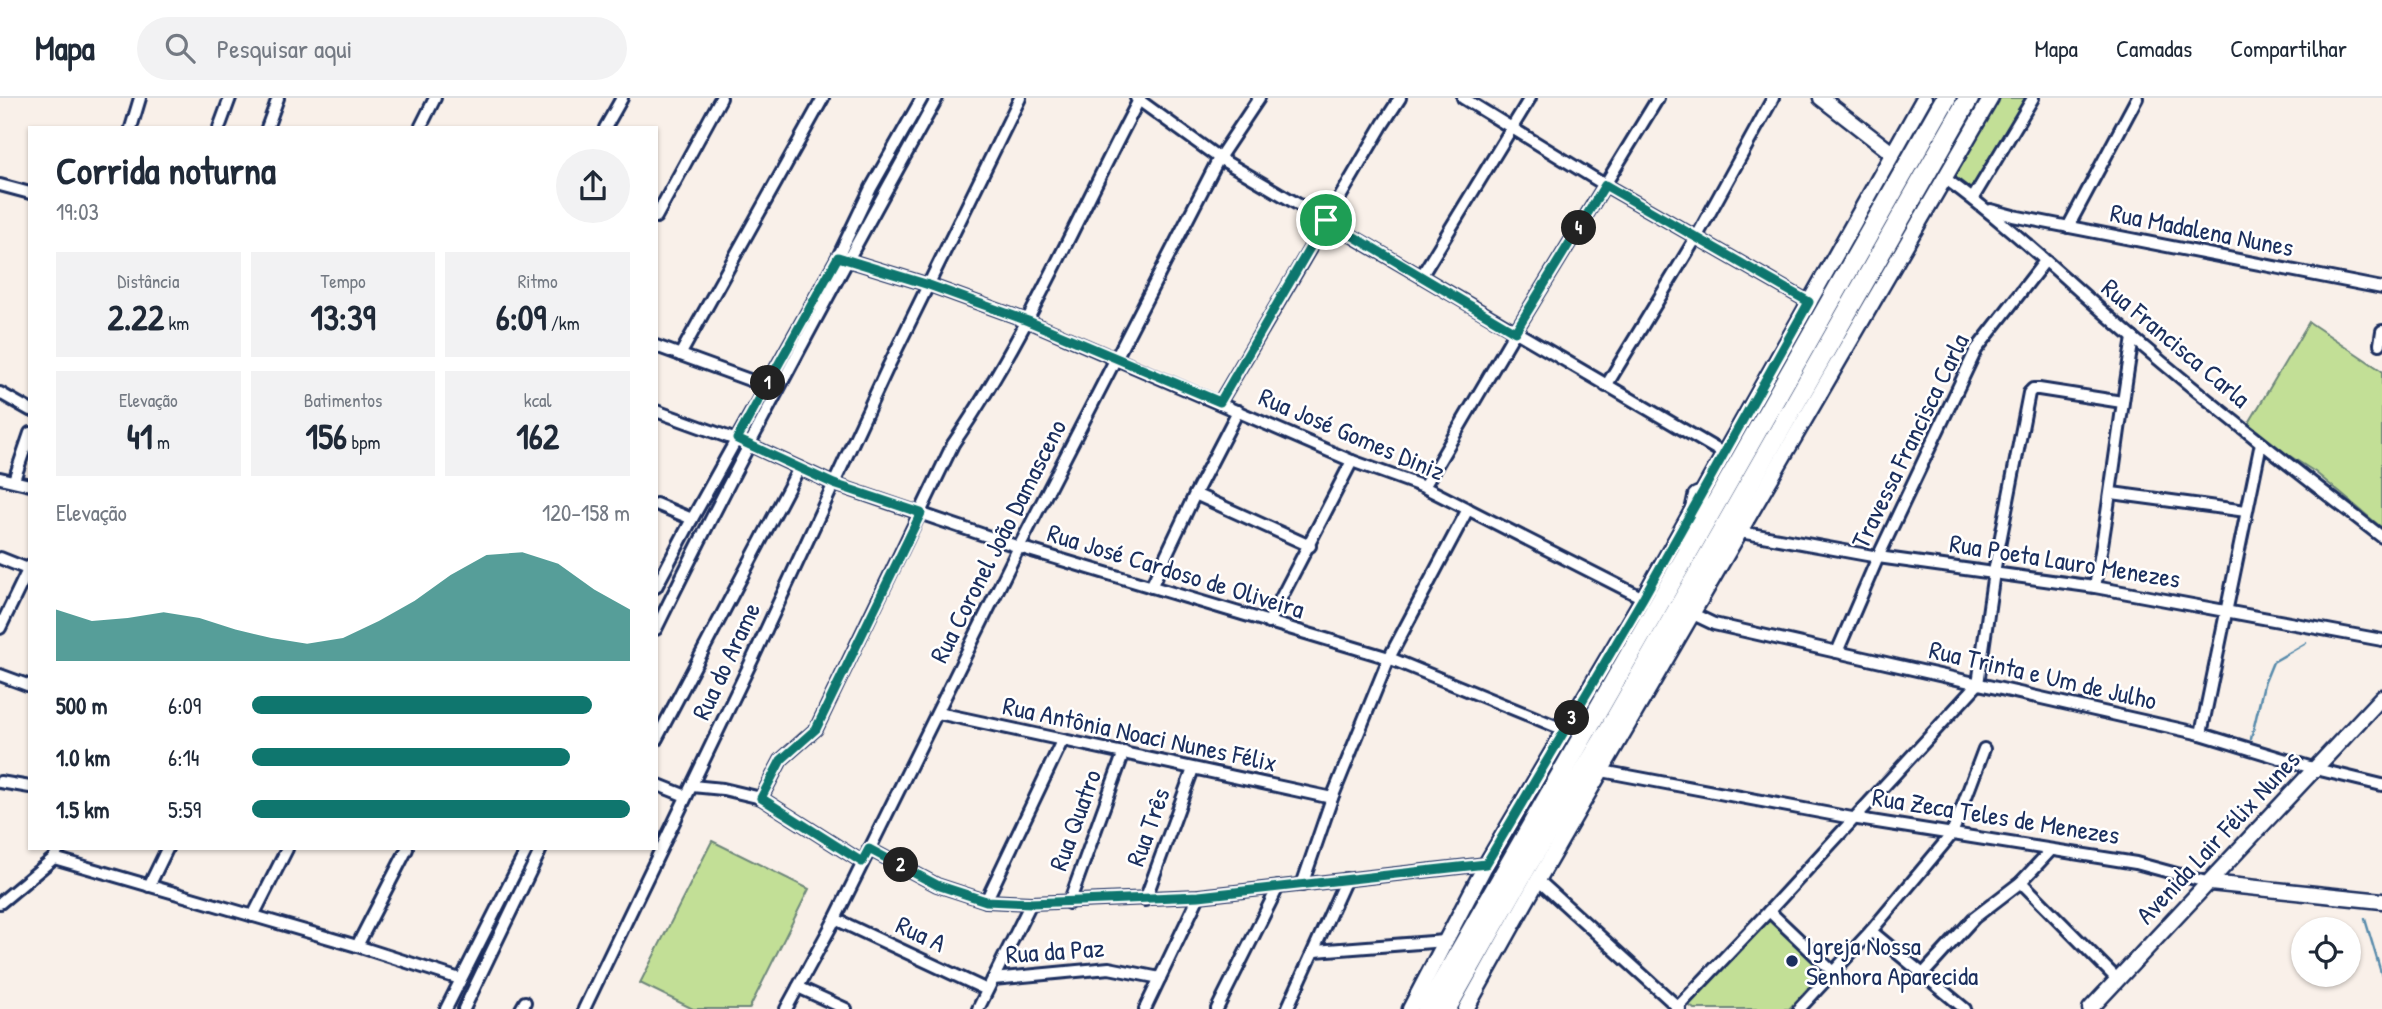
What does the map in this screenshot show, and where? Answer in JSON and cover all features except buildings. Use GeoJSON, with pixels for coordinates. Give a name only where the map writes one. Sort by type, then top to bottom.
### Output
{"type":"FeatureCollection","features":[{"type":"Feature","properties":{"kind":"highway"},"geometry":{"type":"LineString","coordinates":[[1427,1009],[1685,561],[1946,98]]}},
{"type":"Feature","properties":{"kind":"highway"},"geometry":{"type":"LineString","coordinates":[[1446,1009],[1605,737],[1969,98]]}},
{"type":"Feature","properties":{"kind":"highway"},"geometry":{"type":"LineString","coordinates":[[1745,524],[1765,458]]}},
{"type":"Feature","properties":{"kind":"highway"},"geometry":{"type":"LineString","coordinates":[[1685,561],[1698,497]]}},
{"type":"Feature","properties":{"kind":"main road"},"geometry":{"type":"LineString","coordinates":[[1821,98],[1892,153]]}},
{"type":"Feature","properties":{"kind":"main road"},"geometry":{"type":"LineString","coordinates":[[1410,1009],[1486,864],[1643,598],[1924,98]]}},
{"type":"Feature","properties":{"kind":"main road"},"geometry":{"type":"LineString","coordinates":[[1466,1009],[1538,880],[1992,98]]}},
{"type":"Feature","properties":{"kind":"main road","name":"Avenida Lair Félix Nunes"},"geometry":{"type":"LineString","coordinates":[[2090,1009],[2382,697]]}},
{"type":"Feature","properties":{"kind":"main road","name":"Rua Zeca Teles de Menezes"},"geometry":{"type":"LineString","coordinates":[[2210,883],[2382,901]]}},
{"type":"Feature","properties":{"kind":"street"},"geometry":{"type":"LineString","coordinates":[[132,126],[140,98]]}},
{"type":"Feature","properties":{"kind":"street"},"geometry":{"type":"LineString","coordinates":[[220,126],[230,98]]}},
{"type":"Feature","properties":{"kind":"street"},"geometry":{"type":"LineString","coordinates":[[271,126],[278,98]]}},
{"type":"Feature","properties":{"kind":"street"},"geometry":{"type":"LineString","coordinates":[[421,126],[435,98]]}},
{"type":"Feature","properties":{"kind":"street"},"geometry":{"type":"LineString","coordinates":[[606,126],[622,98]]}},
{"type":"Feature","properties":{"kind":"street"},"geometry":{"type":"LineString","coordinates":[[658,213],[721,98]]}},
{"type":"Feature","properties":{"kind":"street"},"geometry":{"type":"LineString","coordinates":[[680,355],[823,98]]}},
{"type":"Feature","properties":{"kind":"street"},"geometry":{"type":"LineString","coordinates":[[658,583],[766,386],[937,98]]}},
{"type":"Feature","properties":{"kind":"street","name":"Rua do Arame"},"geometry":{"type":"LineString","coordinates":[[584,1009],[1020,98]]}},
{"type":"Feature","properties":{"kind":"street","name":"Rua Coronel João Damasceno"},"geometry":{"type":"LineString","coordinates":[[786,1009],[835,919],[1019,547],[1219,158],[1259,98]]}},
{"type":"Feature","properties":{"kind":"street"},"geometry":{"type":"LineString","coordinates":[[1220,402],[1400,98]]}},
{"type":"Feature","properties":{"kind":"street"},"geometry":{"type":"LineString","coordinates":[[1463,98],[1605,185],[1809,302]]}},
{"type":"Feature","properties":{"kind":"street"},"geometry":{"type":"LineString","coordinates":[[1422,275],[1530,98]]}},
{"type":"Feature","properties":{"kind":"street"},"geometry":{"type":"LineString","coordinates":[[1424,487],[1658,98]]}},
{"type":"Feature","properties":{"kind":"street"},"geometry":{"type":"LineString","coordinates":[[1606,386],[1697,236],[1773,98]]}},
{"type":"Feature","properties":{"kind":"street"},"geometry":{"type":"LineString","coordinates":[[1973,198],[2033,98]]}},
{"type":"Feature","properties":{"kind":"street"},"geometry":{"type":"LineString","coordinates":[[2068,227],[2137,98]]}},
{"type":"Feature","properties":{"kind":"street"},"geometry":{"type":"LineString","coordinates":[[658,625],[843,258],[871,188],[920,99]]}},
{"type":"Feature","properties":{"kind":"street"},"geometry":{"type":"LineString","coordinates":[[761,798],[781,760],[816,729],[953,444],[979,407],[1028,321],[1139,99],[1219,158],[1723,453]]}},
{"type":"Feature","properties":{"kind":"street","name":"Rua Francisca Carla"},"geometry":{"type":"LineString","coordinates":[[1946,178],[1985,208],[2010,221],[2045,261],[2133,338],[2260,443],[2382,537]]}},
{"type":"Feature","properties":{"kind":"street"},"geometry":{"type":"LineString","coordinates":[[0,185],[28,192]]}},
{"type":"Feature","properties":{"kind":"street","name":"Rua Madalena Nunes"},"geometry":{"type":"LineString","coordinates":[[2010,221],[2068,227],[2382,288]]}},
{"type":"Feature","properties":{"kind":"street","name":"Rua José Gomes Diniz"},"geometry":{"type":"LineString","coordinates":[[843,258],[929,285],[1028,321],[1352,461],[1424,487],[1643,598]]}},
{"type":"Feature","properties":{"kind":"street","name":"Travessa Francisca Carla"},"geometry":{"type":"LineString","coordinates":[[1837,653],[1878,556],[1976,350],[2045,261]]}},
{"type":"Feature","properties":{"kind":"street"},"geometry":{"type":"LineString","coordinates":[[2379,344],[2382,331]]}},
{"type":"Feature","properties":{"kind":"street"},"geometry":{"type":"LineString","coordinates":[[2095,587],[2112,493],[2122,402],[2133,338]]}},
{"type":"Feature","properties":{"kind":"street"},"geometry":{"type":"LineString","coordinates":[[658,347],[766,386]]}},
{"type":"Feature","properties":{"kind":"street"},"geometry":{"type":"LineString","coordinates":[[1538,880],[1678,1008],[1978,684],[1994,572],[2029,393],[2033,389],[2039,389],[2122,402]]}},
{"type":"Feature","properties":{"kind":"street"},"geometry":{"type":"LineString","coordinates":[[0,393],[28,409]]}},
{"type":"Feature","properties":{"kind":"street"},"geometry":{"type":"LineString","coordinates":[[1151,587],[1238,411]]}},
{"type":"Feature","properties":{"kind":"street","name":"Rua José Cardoso de Oliveira"},"geometry":{"type":"LineString","coordinates":[[658,412],[737,439],[834,484],[1019,547],[1390,658],[1565,730]]}},
{"type":"Feature","properties":{"kind":"street"},"geometry":{"type":"LineString","coordinates":[[14,480],[28,439]]}},
{"type":"Feature","properties":{"kind":"street"},"geometry":{"type":"LineString","coordinates":[[2201,734],[2260,443]]}},
{"type":"Feature","properties":{"kind":"street"},"geometry":{"type":"LineString","coordinates":[[1268,623],[1352,461]]}},
{"type":"Feature","properties":{"kind":"street"},"geometry":{"type":"LineString","coordinates":[[658,736],[799,468]]}},
{"type":"Feature","properties":{"kind":"street"},"geometry":{"type":"LineString","coordinates":[[0,478],[28,484]]}},
{"type":"Feature","properties":{"kind":"street"},"geometry":{"type":"LineString","coordinates":[[2112,493],[2246,511]]}},
{"type":"Feature","properties":{"kind":"street"},"geometry":{"type":"LineString","coordinates":[[1195,494],[1310,546]]}},
{"type":"Feature","properties":{"kind":"street"},"geometry":{"type":"LineString","coordinates":[[658,505],[692,519]]}},
{"type":"Feature","properties":{"kind":"street"},"geometry":{"type":"LineString","coordinates":[[1302,885],[1332,798],[1390,658],[1468,509]]}},
{"type":"Feature","properties":{"kind":"street","name":"Rua Poeta Lauro Menezes"},"geometry":{"type":"LineString","coordinates":[[1745,524],[1878,556],[2095,587],[2226,609],[2382,640]]}},
{"type":"Feature","properties":{"kind":"street"},"geometry":{"type":"LineString","coordinates":[[0,558],[28,568]]}},
{"type":"Feature","properties":{"kind":"street"},"geometry":{"type":"LineString","coordinates":[[0,628],[28,570]]}},
{"type":"Feature","properties":{"kind":"street","name":"Rua Trinta e Um de Julho"},"geometry":{"type":"LineString","coordinates":[[1693,614],[1714,624],[2201,734],[2316,769],[2382,785]]}},
{"type":"Feature","properties":{"kind":"street"},"geometry":{"type":"LineString","coordinates":[[0,675],[28,685]]}},
{"type":"Feature","properties":{"kind":"street","name":"Rua Antônia Noaci Nunes Félix"},"geometry":{"type":"LineString","coordinates":[[938,713],[1332,798]]}},
{"type":"Feature","properties":{"kind":"street"},"geometry":{"type":"LineString","coordinates":[[986,901],[1062,741]]}},
{"type":"Feature","properties":{"kind":"street"},"geometry":{"type":"LineString","coordinates":[[1799,1009],[1871,932],[1952,834],[1984,749]]}},
{"type":"Feature","properties":{"kind":"street","name":"Rua Quatro"},"geometry":{"type":"LineString","coordinates":[[1069,903],[1124,752]]}},
{"type":"Feature","properties":{"kind":"street","name":"Rua Três"},"geometry":{"type":"LineString","coordinates":[[1145,900],[1193,769]]}},
{"type":"Feature","properties":{"kind":"street","name":"Rua Zeca Teles de Menezes"},"geometry":{"type":"LineString","coordinates":[[1602,771],[1852,818],[2136,863],[2210,883]]}},
{"type":"Feature","properties":{"kind":"street"},"geometry":{"type":"LineString","coordinates":[[0,782],[28,787]]}},
{"type":"Feature","properties":{"kind":"street"},"geometry":{"type":"LineString","coordinates":[[658,785],[689,791],[723,789],[761,798],[862,862]]}},
{"type":"Feature","properties":{"kind":"street"},"geometry":{"type":"LineString","coordinates":[[869,849],[937,885],[986,901],[1031,903],[1199,896],[1486,864]]}},
{"type":"Feature","properties":{"kind":"street"},"geometry":{"type":"LineString","coordinates":[[149,886],[167,850]]}},
{"type":"Feature","properties":{"kind":"street"},"geometry":{"type":"LineString","coordinates":[[253,916],[286,850]]}},
{"type":"Feature","properties":{"kind":"street"},"geometry":{"type":"LineString","coordinates":[[357,946],[406,850]]}},
{"type":"Feature","properties":{"kind":"street"},"geometry":{"type":"LineString","coordinates":[[446,1009],[527,850]]}},
{"type":"Feature","properties":{"kind":"street"},"geometry":{"type":"LineString","coordinates":[[464,1009],[541,850]]}},
{"type":"Feature","properties":{"kind":"street"},"geometry":{"type":"LineString","coordinates":[[1924,973],[1974,918],[2021,882],[2050,851]]}},
{"type":"Feature","properties":{"kind":"street"},"geometry":{"type":"LineString","coordinates":[[0,903],[56,854],[149,886],[357,946],[460,979]]}},
{"type":"Feature","properties":{"kind":"street"},"geometry":{"type":"LineString","coordinates":[[1287,1009],[1346,879]]}},
{"type":"Feature","properties":{"kind":"street"},"geometry":{"type":"LineString","coordinates":[[2021,882],[2118,980]]}},
{"type":"Feature","properties":{"kind":"street"},"geometry":{"type":"LineString","coordinates":[[1216,1009],[1278,887]]}},
{"type":"Feature","properties":{"kind":"street"},"geometry":{"type":"LineString","coordinates":[[1145,1009],[1199,896]]}},
{"type":"Feature","properties":{"kind":"street"},"geometry":{"type":"LineString","coordinates":[[978,1009],[1031,903]]}},
{"type":"Feature","properties":{"kind":"street"},"geometry":{"type":"LineString","coordinates":[[1769,911],[1833,972]]}},
{"type":"Feature","properties":{"kind":"street","name":"Rua A"},"geometry":{"type":"LineString","coordinates":[[835,919],[987,990]]}},
{"type":"Feature","properties":{"kind":"street"},"geometry":{"type":"LineString","coordinates":[[1871,932],[1965,1009]]}},
{"type":"Feature","properties":{"kind":"street"},"geometry":{"type":"LineString","coordinates":[[1315,951],[1445,941]]}},
{"type":"Feature","properties":{"kind":"street","name":"Rua da Paz"},"geometry":{"type":"LineString","coordinates":[[993,979],[1109,968],[1160,978]]}},
{"type":"Feature","properties":{"kind":"street"},"geometry":{"type":"LineString","coordinates":[[798,987],[846,1009]]}},
{"type":"Feature","properties":{"kind":"green space"},"geometry":{"type":"Polygon","coordinates":[[[1996,98],[2029,98],[1973,194],[1950,178],[1996,98]]]}},
{"type":"Feature","properties":{"kind":"green space"},"geometry":{"type":"Polygon","coordinates":[[[2309,322],[2382,371],[2382,528],[2315,472],[2246,428],[2309,322]]]}},
{"type":"Feature","properties":{"kind":"green space"},"geometry":{"type":"Polygon","coordinates":[[[712,841],[809,889],[749,1009],[693,1009],[640,983],[712,841]]]}},
{"type":"Feature","properties":{"kind":"green space"},"geometry":{"type":"Polygon","coordinates":[[[1769,917],[1819,963],[1821,968],[1817,978],[1789,1009],[1694,1009],[1690,1006],[1690,1001],[1769,917]]]}},
{"type":"Feature","properties":{"kind":"waterway"},"geometry":{"type":"LineString","coordinates":[[2251,739],[2264,684],[2273,662],[2306,643]]}},
{"type":"Feature","properties":{"kind":"waterway"},"geometry":{"type":"LineString","coordinates":[[2365,919],[2382,976]]}},
{"type":"Feature","properties":{"kind":"place","name":"Igreja Nossa Senhora Aparecida"},"geometry":{"type":"Point","coordinates":[1792,961]}},
{"type":"Feature","properties":{"kind":"route"},"geometry":{"type":"LineString","coordinates":[[1605,185],[1809,302],[1643,598],[1486,864],[1145,900],[1069,903],[986,901],[937,885],[869,849],[862,862],[761,798],[781,760],[816,729],[921,513],[834,484],[737,439],[838,257],[929,285],[1028,321],[1220,402],[1326,220],[1515,332],[1605,185]]}}]}
